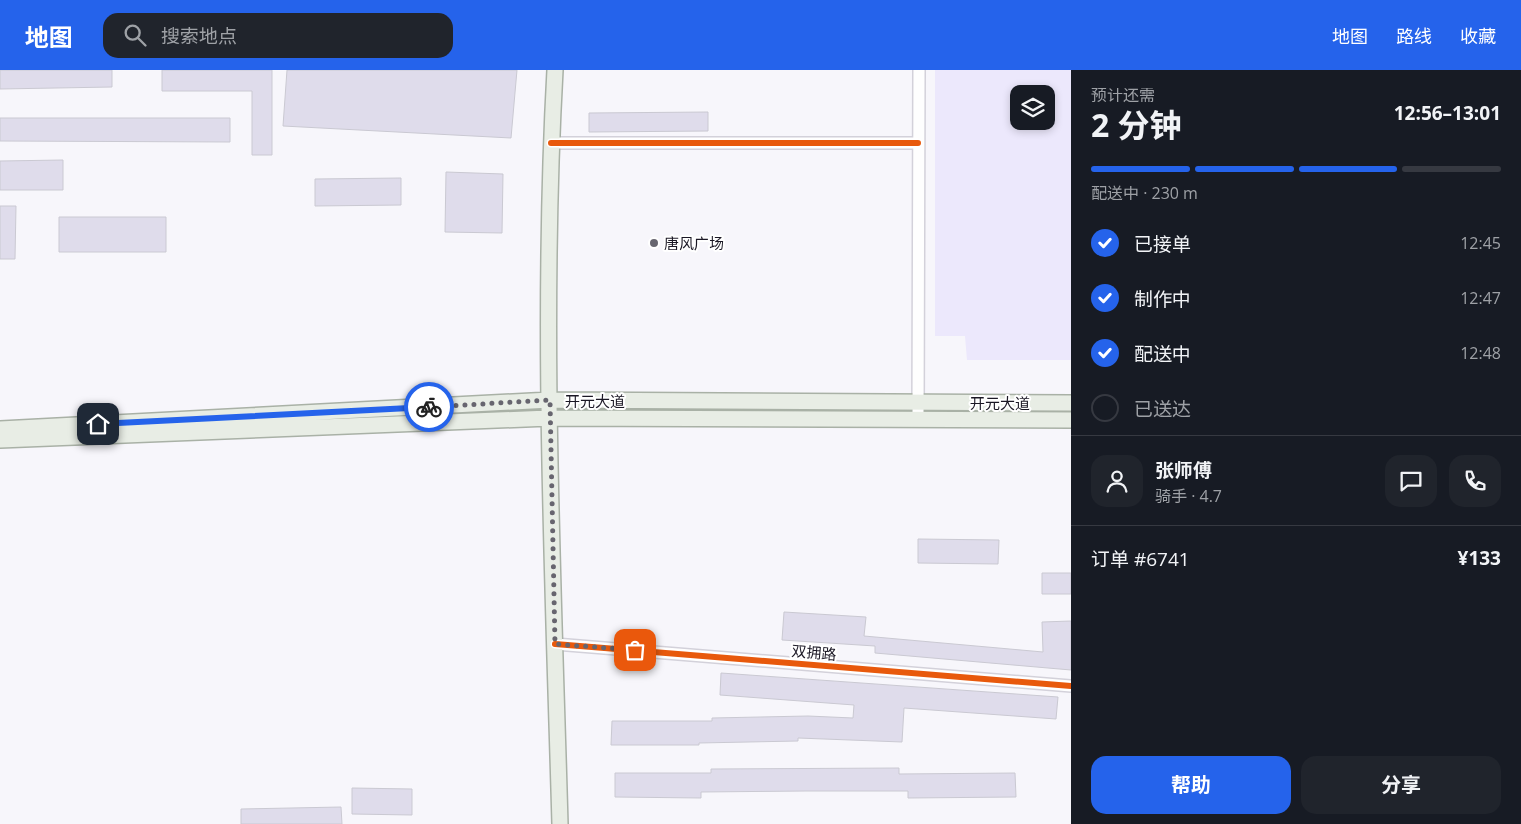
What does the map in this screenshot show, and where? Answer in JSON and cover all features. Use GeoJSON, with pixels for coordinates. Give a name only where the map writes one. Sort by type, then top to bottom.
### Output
{"type":"FeatureCollection","features":[{"type":"Feature","properties":{"kind":"main road"},"geometry":{"type":"LineString","coordinates":[[555,70],[551,143],[549,418],[560,824]]}},
{"type":"Feature","properties":{"kind":"main road","name":"开元大道"},"geometry":{"type":"LineString","coordinates":[[0,429],[550,400],[1071,404]]}},
{"type":"Feature","properties":{"kind":"main road","name":"开元大道"},"geometry":{"type":"LineString","coordinates":[[0,440],[549,418],[1071,420]]}},
{"type":"Feature","properties":{"kind":"street"},"geometry":{"type":"LineString","coordinates":[[918,420],[919,70]]}},
{"type":"Feature","properties":{"kind":"street"},"geometry":{"type":"LineString","coordinates":[[551,143],[918,143]]}},
{"type":"Feature","properties":{"kind":"street","name":"双拥路"},"geometry":{"type":"LineString","coordinates":[[555,644],[1071,686]]}},
{"type":"Feature","properties":{"kind":"shaded area"},"geometry":{"type":"Polygon","coordinates":[[[935,70],[1071,70],[1071,360],[967,360],[965,336],[935,336],[935,70]]]}},
{"type":"Feature","properties":{"kind":"building"},"geometry":{"type":"Polygon","coordinates":[[[0,70],[112,70],[112,87],[0,89],[0,70]]]}},
{"type":"Feature","properties":{"kind":"building"},"geometry":{"type":"Polygon","coordinates":[[[162,70],[272,70],[272,155],[252,155],[252,91],[162,91],[162,70]]]}},
{"type":"Feature","properties":{"kind":"building"},"geometry":{"type":"Polygon","coordinates":[[[287,70],[517,70],[511,138],[283,126],[287,70]]]}},
{"type":"Feature","properties":{"kind":"building"},"geometry":{"type":"Polygon","coordinates":[[[708,112],[708,131],[589,132],[589,113],[708,112]]]}},
{"type":"Feature","properties":{"kind":"building"},"geometry":{"type":"Polygon","coordinates":[[[0,118],[230,118],[230,142],[0,141],[0,118]]]}},
{"type":"Feature","properties":{"kind":"building"},"geometry":{"type":"Polygon","coordinates":[[[63,160],[63,190],[0,190],[0,161],[63,160]]]}},
{"type":"Feature","properties":{"kind":"building"},"geometry":{"type":"Polygon","coordinates":[[[446,172],[503,174],[502,233],[445,232],[446,172]]]}},
{"type":"Feature","properties":{"kind":"building"},"geometry":{"type":"Polygon","coordinates":[[[401,178],[401,205],[315,206],[315,179],[401,178]]]}},
{"type":"Feature","properties":{"kind":"building"},"geometry":{"type":"Polygon","coordinates":[[[0,206],[16,206],[15,259],[0,259],[0,206]]]}},
{"type":"Feature","properties":{"kind":"building"},"geometry":{"type":"Polygon","coordinates":[[[59,217],[166,217],[166,252],[59,252],[59,217]]]}},
{"type":"Feature","properties":{"kind":"building"},"geometry":{"type":"Polygon","coordinates":[[[918,539],[999,540],[998,564],[918,563],[918,539]]]}},
{"type":"Feature","properties":{"kind":"building"},"geometry":{"type":"Polygon","coordinates":[[[1042,573],[1071,573],[1071,594],[1042,594],[1042,573]]]}},
{"type":"Feature","properties":{"kind":"building"},"geometry":{"type":"Polygon","coordinates":[[[784,612],[866,617],[864,636],[1043,652],[1042,622],[1071,621],[1071,670],[875,653],[875,646],[782,640],[784,612]]]}},
{"type":"Feature","properties":{"kind":"building"},"geometry":{"type":"Polygon","coordinates":[[[721,673],[1058,697],[1056,719],[904,708],[902,742],[798,738],[798,741],[699,743],[699,745],[611,745],[612,721],[712,721],[712,718],[808,716],[853,718],[854,705],[720,695],[721,673]]]}},
{"type":"Feature","properties":{"kind":"building"},"geometry":{"type":"Polygon","coordinates":[[[899,768],[899,774],[1015,773],[1016,797],[908,798],[908,791],[806,791],[701,792],[701,798],[615,797],[615,773],[711,773],[711,769],[899,768]]]}},
{"type":"Feature","properties":{"kind":"building"},"geometry":{"type":"Polygon","coordinates":[[[352,788],[412,789],[412,815],[352,814],[352,788]]]}},
{"type":"Feature","properties":{"kind":"building"},"geometry":{"type":"Polygon","coordinates":[[[341,807],[342,824],[241,824],[241,809],[341,807]]]}},
{"type":"Feature","properties":{"kind":"cycle path"},"geometry":{"type":"LineString","coordinates":[[551,143],[918,143]]}},
{"type":"Feature","properties":{"kind":"cycle path"},"geometry":{"type":"LineString","coordinates":[[555,644],[1071,686]]}},
{"type":"Feature","properties":{"kind":"way so far"},"geometry":{"type":"LineString","coordinates":[[429,407],[550,400],[555,644],[635,650]]}},
{"type":"Feature","properties":{"kind":"place","name":"唐风广场"},"geometry":{"type":"Point","coordinates":[654,243]}},
{"type":"Feature","properties":{"kind":"route"},"geometry":{"type":"LineString","coordinates":[[98,424],[429,407]]}}]}
